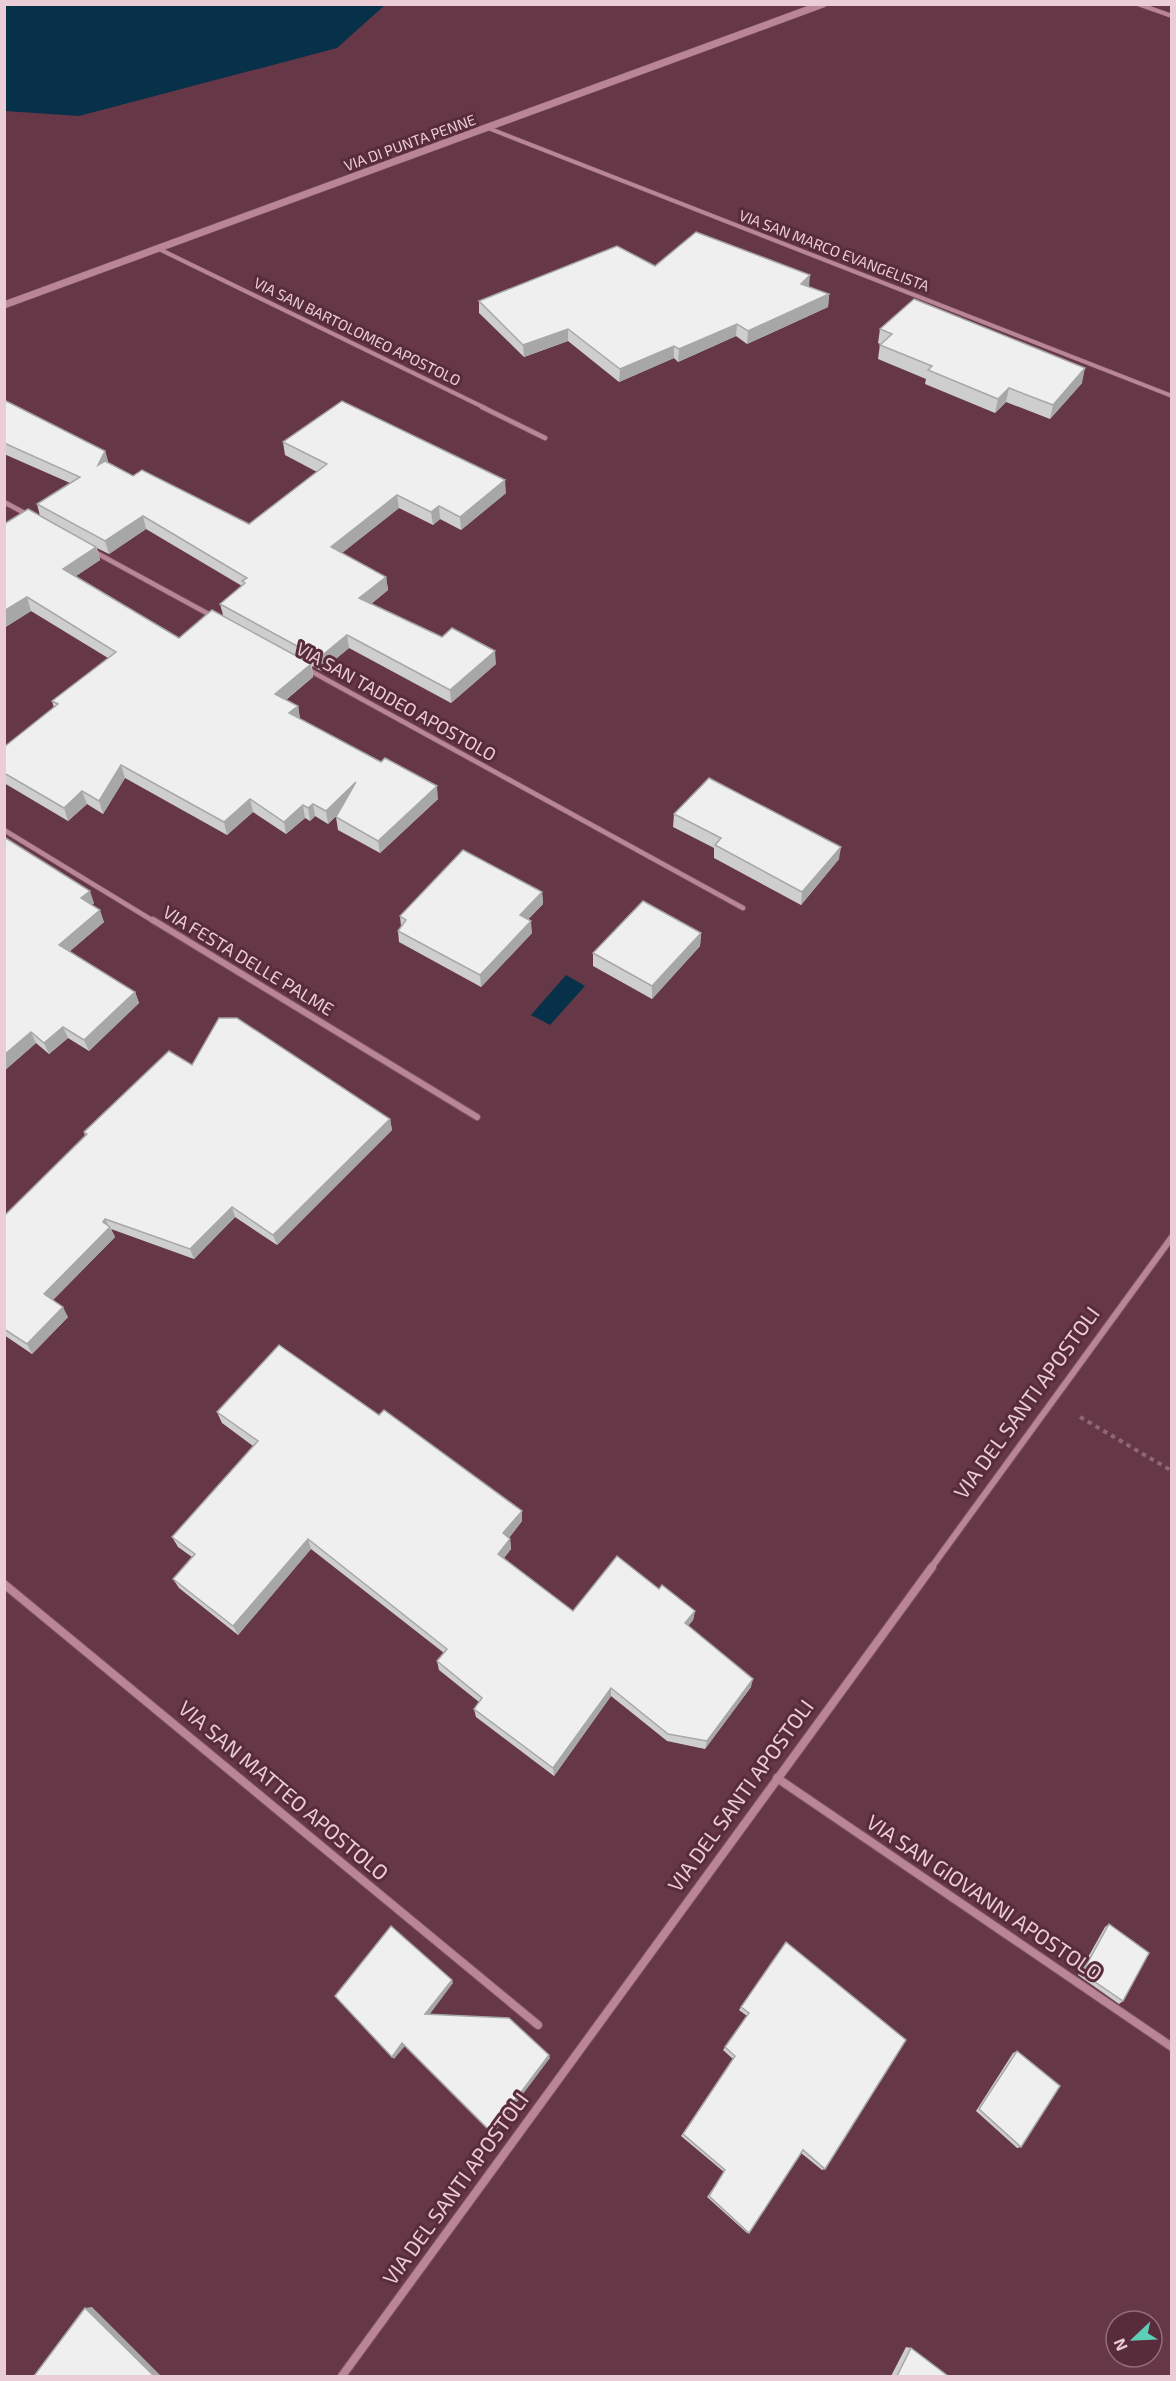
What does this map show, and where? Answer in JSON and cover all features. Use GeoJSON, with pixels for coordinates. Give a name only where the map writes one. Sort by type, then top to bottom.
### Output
{"type":"FeatureCollection","features":[{"type":"Feature","properties":{"kind":"street","name":"VIA DI PUNTA PENNE"},"geometry":{"type":"LineString","coordinates":[[4,305],[824,4]]}},
{"type":"Feature","properties":{"kind":"street"},"geometry":{"type":"LineString","coordinates":[[1138,4],[1172,16]]}},
{"type":"Feature","properties":{"kind":"street","name":"VIA SAN MARCO EVANGELISTA"},"geometry":{"type":"LineString","coordinates":[[488,128],[1172,396]]}},
{"type":"Feature","properties":{"kind":"street","name":"VIA SAN BARTOLOMEO APOSTOLO"},"geometry":{"type":"LineString","coordinates":[[159,249],[545,438]]}},
{"type":"Feature","properties":{"kind":"street"},"geometry":{"type":"LineString","coordinates":[[4,502],[36,519]]}},
{"type":"Feature","properties":{"kind":"street"},"geometry":{"type":"LineString","coordinates":[[88,548],[223,622]]}},
{"type":"Feature","properties":{"kind":"street","name":"VIA SAN TADDEO APOSTOLO"},"geometry":{"type":"LineString","coordinates":[[296,662],[742,908]]}},
{"type":"Feature","properties":{"kind":"street","name":"VIA FESTA DELLE PALME"},"geometry":{"type":"LineString","coordinates":[[4,830],[477,1117]]}},
{"type":"Feature","properties":{"kind":"street","name":"VIA DEL SANTI APOSTOLI"},"geometry":{"type":"LineString","coordinates":[[342,2376],[1051,1400],[1172,1238]]}},
{"type":"Feature","properties":{"kind":"street","name":"VIA SAN MATTEO APOSTOLO"},"geometry":{"type":"LineString","coordinates":[[4,1584],[538,2025]]}},
{"type":"Feature","properties":{"kind":"street","name":"VIA SAN GIOVANNI APOSTOLO"},"geometry":{"type":"LineString","coordinates":[[777,1778],[1172,2047]]}},
{"type":"Feature","properties":{"kind":"path"},"geometry":{"type":"LineString","coordinates":[[1051,1400],[1172,1471]]}},
{"type":"Feature","properties":{"kind":"water"},"geometry":{"type":"Polygon","coordinates":[[[4,5],[385,5],[337,48],[79,116],[5,111],[4,5]]]}},
{"type":"Feature","properties":{"kind":"water"},"geometry":{"type":"Polygon","coordinates":[[[566,975],[585,986],[550,1025],[531,1015],[566,975]]]}},
{"type":"Feature","properties":{"kind":"building"},"geometry":{"type":"Polygon","coordinates":[[[696,232],[810,275],[801,284],[829,294],[748,331],[737,324],[679,349],[674,346],[620,369],[568,329],[523,345],[479,301],[617,246],[655,266],[696,232]]]}},
{"type":"Feature","properties":{"kind":"building"},"geometry":{"type":"Polygon","coordinates":[[[914,299],[1085,368],[1053,405],[1009,388],[998,399],[928,370],[932,366],[880,345],[892,334],[880,329],[914,299]]]}},
{"type":"Feature","properties":{"kind":"building"},"geometry":{"type":"Polygon","coordinates":[[[4,400],[105,451],[98,465],[105,461],[133,476],[142,470],[249,524],[327,464],[283,442],[342,401],[505,480],[460,517],[439,506],[431,512],[397,495],[331,547],[386,577],[359,598],[442,637],[452,628],[495,651],[450,690],[347,635],[319,658],[220,604],[245,583],[242,581],[247,578],[143,516],[105,541],[37,504],[80,477],[4,443],[4,400]]]}},
{"type":"Feature","properties":{"kind":"building"},"geometry":{"type":"Polygon","coordinates":[[[28,509],[96,547],[63,569],[179,638],[212,610],[311,664],[275,694],[298,706],[289,713],[381,762],[385,758],[437,786],[378,841],[336,817],[356,782],[326,811],[313,804],[308,808],[303,805],[284,822],[250,799],[224,822],[121,765],[99,801],[82,791],[64,808],[4,773],[4,747],[58,704],[52,701],[116,652],[27,597],[4,611],[4,524],[28,509]]]}},
{"type":"Feature","properties":{"kind":"building"},"geometry":{"type":"Polygon","coordinates":[[[709,778],[841,847],[802,892],[715,845],[721,838],[674,814],[709,778]]]}},
{"type":"Feature","properties":{"kind":"building"},"geometry":{"type":"Polygon","coordinates":[[[4,837],[90,891],[81,898],[100,910],[59,945],[135,992],[84,1040],[63,1027],[44,1043],[31,1032],[4,1055],[4,837]]]}},
{"type":"Feature","properties":{"kind":"building"},"geometry":{"type":"Polygon","coordinates":[[[463,850],[542,892],[520,915],[531,921],[480,975],[398,931],[406,920],[400,916],[463,850]]]}},
{"type":"Feature","properties":{"kind":"building"},"geometry":{"type":"Polygon","coordinates":[[[643,901],[701,933],[652,986],[593,953],[643,901]]]}},
{"type":"Feature","properties":{"kind":"building"},"geometry":{"type":"Polygon","coordinates":[[[219,1018],[237,1018],[390,1119],[273,1235],[232,1207],[190,1249],[105,1219],[103,1222],[110,1227],[44,1294],[63,1307],[27,1344],[4,1329],[4,1216],[87,1134],[84,1132],[169,1051],[192,1065],[219,1018]]]}},
{"type":"Feature","properties":{"kind":"building"},"geometry":{"type":"Polygon","coordinates":[[[279,1345],[379,1415],[384,1410],[522,1511],[503,1533],[510,1539],[498,1554],[573,1611],[617,1556],[659,1589],[662,1585],[695,1611],[685,1623],[753,1679],[707,1741],[668,1734],[611,1688],[553,1768],[474,1709],[482,1698],[437,1661],[447,1649],[308,1539],[233,1626],[173,1579],[195,1554],[172,1537],[258,1441],[217,1412],[279,1345]]]}},
{"type":"Feature","properties":{"kind":"building"},"geometry":{"type":"Polygon","coordinates":[[[1109,1924],[1149,1953],[1123,2001],[1082,1973],[1109,1924]]]}},
{"type":"Feature","properties":{"kind":"building"},"geometry":{"type":"Polygon","coordinates":[[[391,1926],[452,1980],[425,2014],[509,2018],[549,2055],[491,2132],[402,2043],[392,2057],[335,1996],[391,1926]]]}},
{"type":"Feature","properties":{"kind":"building"},"geometry":{"type":"Polygon","coordinates":[[[786,1942],[906,2040],[825,2169],[803,2150],[749,2233],[709,2196],[725,2170],[683,2134],[735,2056],[725,2047],[749,2013],[741,2007],[786,1942]]]}},
{"type":"Feature","properties":{"kind":"building"},"geometry":{"type":"Polygon","coordinates":[[[1017,2051],[1060,2086],[1021,2147],[979,2109],[1017,2051]]]}},
{"type":"Feature","properties":{"kind":"building"},"geometry":{"type":"Polygon","coordinates":[[[85,2308],[154,2376],[34,2376],[85,2308]]]}},
{"type":"Feature","properties":{"kind":"building"},"geometry":{"type":"Polygon","coordinates":[[[911,2348],[948,2376],[897,2376],[911,2348]]]}}]}
